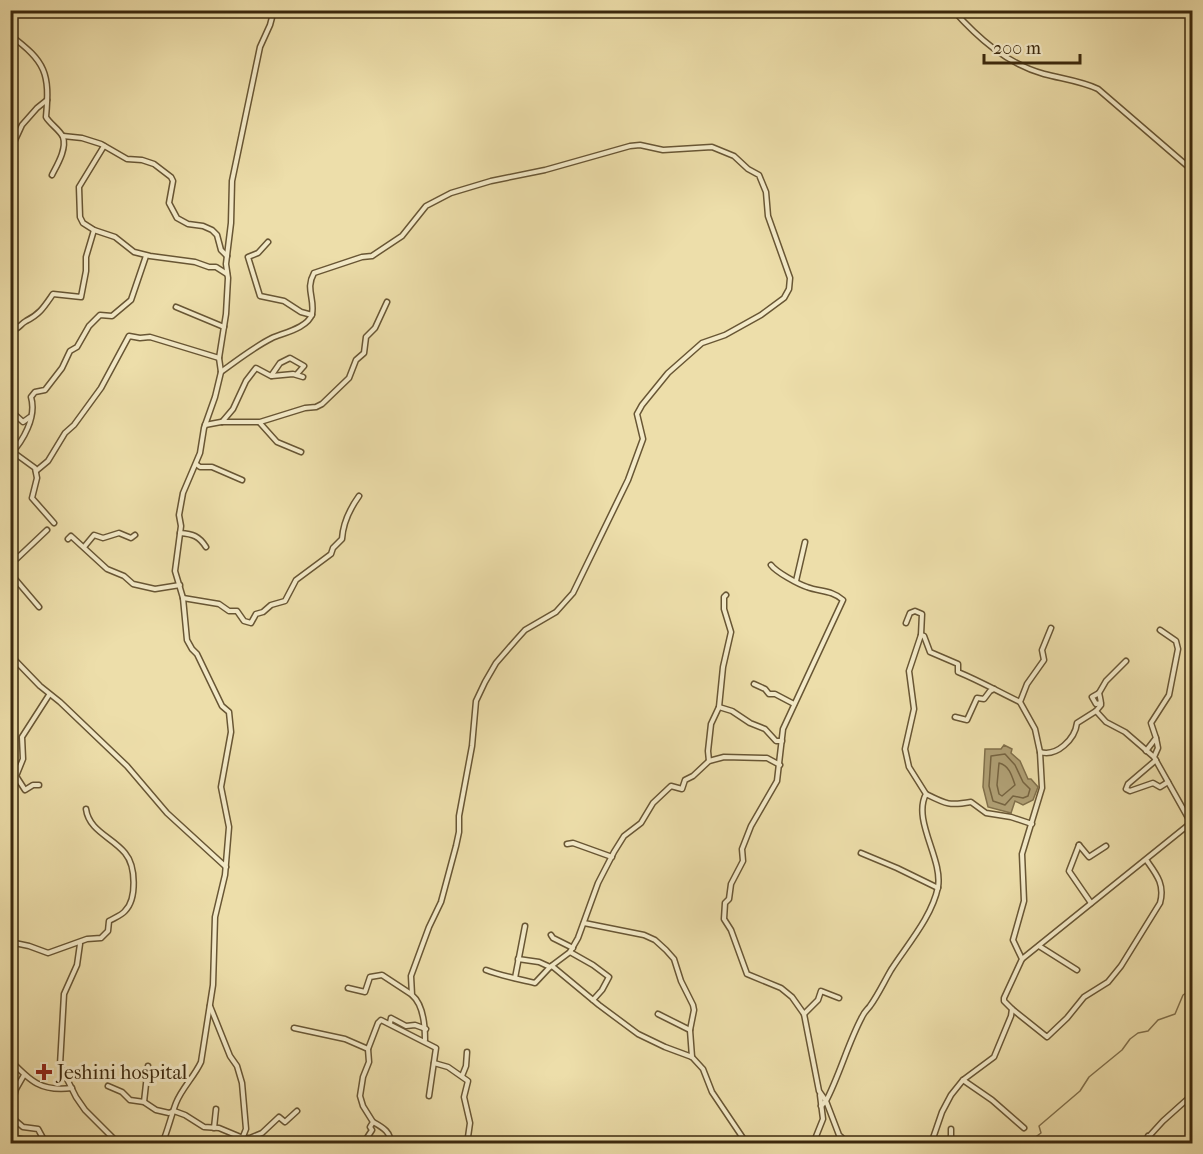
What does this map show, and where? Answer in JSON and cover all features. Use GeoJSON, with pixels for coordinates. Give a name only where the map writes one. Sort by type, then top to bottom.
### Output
{"type":"FeatureCollection","features":[{"type":"Feature","properties":{"kind":"street"},"geometry":{"type":"LineString","coordinates":[[162,1143],[182,1091],[196,1073],[201,1062],[213,985],[215,917],[226,867],[229,826],[220,787],[231,732],[229,712],[222,706],[197,654],[187,640],[183,598],[175,571],[180,533],[179,515],[183,494],[200,453],[205,425],[221,372],[219,358],[224,327],[232,181],[260,47],[274,10]]}},
{"type":"Feature","properties":{"kind":"street"},"geometry":{"type":"LineString","coordinates":[[953,10],[994,50],[1043,74],[1082,82],[1098,89],[1192,170]]}},
{"type":"Feature","properties":{"kind":"street"},"geometry":{"type":"LineString","coordinates":[[1185,10],[1192,15]]}},
{"type":"Feature","properties":{"kind":"street"},"geometry":{"type":"LineString","coordinates":[[10,35],[36,56],[48,84],[46,117],[63,135],[82,138],[104,146],[127,159],[150,162],[171,177],[173,181],[169,203],[177,218],[188,224],[212,230],[217,235],[221,250],[227,256]]}},
{"type":"Feature","properties":{"kind":"street"},"geometry":{"type":"LineString","coordinates":[[10,151],[22,125],[48,99]]}},
{"type":"Feature","properties":{"kind":"street"},"geometry":{"type":"LineString","coordinates":[[52,175],[61,156],[63,135]]}},
{"type":"Feature","properties":{"kind":"street"},"geometry":{"type":"LineString","coordinates":[[312,315],[309,282],[314,273],[372,256],[402,236],[426,206],[451,193],[640,145],[663,150],[712,147],[734,156],[748,169],[759,175],[766,192],[768,216],[790,278],[789,289],[784,298],[761,315],[725,335],[702,343],[668,373],[642,405],[637,414],[643,439],[628,480],[573,593],[556,612],[525,630],[496,663],[485,682],[476,701],[471,754],[459,816],[456,846],[441,902],[411,976],[412,995]]}},
{"type":"Feature","properties":{"kind":"street"},"geometry":{"type":"LineString","coordinates":[[104,146],[79,187],[81,220],[94,230],[115,237],[129,249],[146,256],[195,261],[209,267],[216,267],[227,274]]}},
{"type":"Feature","properties":{"kind":"street"},"geometry":{"type":"LineString","coordinates":[[10,331],[17,330],[26,321],[33,319],[53,294],[81,297],[86,257],[94,230]]}},
{"type":"Feature","properties":{"kind":"street"},"geometry":{"type":"LineString","coordinates":[[268,242],[258,253],[248,257],[260,296],[284,301],[301,312],[312,315]]}},
{"type":"Feature","properties":{"kind":"street"},"geometry":{"type":"LineString","coordinates":[[54,523],[32,498],[37,478],[36,471],[12,454],[25,434],[31,417],[33,404],[31,397],[35,392],[45,390],[62,368],[70,351],[78,345],[89,326],[100,315],[112,316],[131,300],[146,256]]}},
{"type":"Feature","properties":{"kind":"street"},"geometry":{"type":"LineString","coordinates":[[205,425],[221,422],[260,422],[279,418],[305,408],[316,407],[332,396],[348,378],[356,360],[364,353],[366,338],[375,328],[387,303]]}},
{"type":"Feature","properties":{"kind":"street"},"geometry":{"type":"LineString","coordinates":[[176,307],[224,327]]}},
{"type":"Feature","properties":{"kind":"street"},"geometry":{"type":"LineString","coordinates":[[221,372],[274,337],[293,331],[312,315]]}},
{"type":"Feature","properties":{"kind":"street"},"geometry":{"type":"LineString","coordinates":[[36,471],[48,461],[65,433],[74,425],[101,388],[129,336],[140,338],[150,336],[219,358]]}},
{"type":"Feature","properties":{"kind":"street"},"geometry":{"type":"LineString","coordinates":[[271,376],[280,363],[290,358],[304,366],[297,374]]}},
{"type":"Feature","properties":{"kind":"street"},"geometry":{"type":"LineString","coordinates":[[221,422],[233,409],[246,381],[256,368],[271,376],[297,374],[303,377]]}},
{"type":"Feature","properties":{"kind":"street"},"geometry":{"type":"LineString","coordinates":[[10,410],[24,422],[31,417]]}},
{"type":"Feature","properties":{"kind":"street"},"geometry":{"type":"LineString","coordinates":[[260,422],[277,442],[301,452]]}},
{"type":"Feature","properties":{"kind":"street"},"geometry":{"type":"LineString","coordinates":[[196,464],[200,467],[212,467],[242,480]]}},
{"type":"Feature","properties":{"kind":"street"},"geometry":{"type":"LineString","coordinates":[[183,598],[219,604],[229,611],[237,611],[244,621],[251,623],[256,614],[263,612],[271,605],[279,605],[285,601],[296,580],[331,554],[333,548],[342,539],[346,516],[358,496]]}},
{"type":"Feature","properties":{"kind":"street"},"geometry":{"type":"LineString","coordinates":[[10,565],[47,530]]}},
{"type":"Feature","properties":{"kind":"street"},"geometry":{"type":"LineString","coordinates":[[84,547],[94,535],[104,538],[119,533],[131,537],[135,534]]}},
{"type":"Feature","properties":{"kind":"street"},"geometry":{"type":"LineString","coordinates":[[180,533],[192,534],[201,538],[206,547]]}},
{"type":"Feature","properties":{"kind":"street"},"geometry":{"type":"LineString","coordinates":[[68,539],[71,536],[107,569],[124,576],[134,584],[155,589],[180,585]]}},
{"type":"Feature","properties":{"kind":"street"},"geometry":{"type":"LineString","coordinates":[[796,580],[805,542]]}},
{"type":"Feature","properties":{"kind":"street"},"geometry":{"type":"LineString","coordinates":[[771,565],[776,571],[807,588],[823,590],[843,600],[783,729],[777,781],[751,826],[742,849],[743,861],[731,884],[730,896],[725,903],[723,915],[747,974],[781,988],[792,997],[804,1014],[819,1094],[839,1135],[849,1143]]}},
{"type":"Feature","properties":{"kind":"street"},"geometry":{"type":"LineString","coordinates":[[10,573],[39,607]]}},
{"type":"Feature","properties":{"kind":"street"},"geometry":{"type":"LineString","coordinates":[[709,761],[711,724],[718,707],[723,667],[731,632],[724,609],[726,595]]}},
{"type":"Feature","properties":{"kind":"street"},"geometry":{"type":"LineString","coordinates":[[906,623],[910,613],[920,612],[922,616],[921,635],[909,671],[914,709],[905,749],[909,767],[926,794],[947,804],[971,802],[986,813],[1011,817],[1032,824]]}},
{"type":"Feature","properties":{"kind":"street"},"geometry":{"type":"LineString","coordinates":[[1020,702],[1027,684],[1044,660],[1042,651],[1051,628]]}},
{"type":"Feature","properties":{"kind":"street"},"geometry":{"type":"LineString","coordinates":[[1160,630],[1178,645],[1170,695],[1151,723],[1158,748],[1155,758],[1128,784],[1126,789],[1130,791],[1154,783],[1160,787],[1168,782]]}},
{"type":"Feature","properties":{"kind":"street"},"geometry":{"type":"LineString","coordinates":[[921,635],[924,636],[930,652],[958,664],[958,672],[990,685],[1020,702],[1035,729],[1040,752],[1042,788],[1022,854],[1024,901],[1013,940],[1022,959]]}},
{"type":"Feature","properties":{"kind":"street"},"geometry":{"type":"LineString","coordinates":[[10,655],[49,695],[60,702],[127,766],[167,813],[226,867]]}},
{"type":"Feature","properties":{"kind":"street"},"geometry":{"type":"LineString","coordinates":[[1101,703],[1096,704],[1092,697],[1099,693],[1106,681],[1125,661]]}},
{"type":"Feature","properties":{"kind":"street"},"geometry":{"type":"LineString","coordinates":[[754,684],[765,689],[769,694],[775,694],[794,704]]}},
{"type":"Feature","properties":{"kind":"street"},"geometry":{"type":"LineString","coordinates":[[955,717],[967,720],[977,698],[984,699],[994,689]]}},
{"type":"Feature","properties":{"kind":"street"},"geometry":{"type":"LineString","coordinates":[[1040,752],[1048,754],[1055,752],[1075,733],[1077,723],[1100,707],[1099,693]]}},
{"type":"Feature","properties":{"kind":"street"},"geometry":{"type":"LineString","coordinates":[[10,791],[23,759],[22,737],[49,695]]}},
{"type":"Feature","properties":{"kind":"street"},"geometry":{"type":"LineString","coordinates":[[718,707],[732,711],[750,723],[765,729],[776,741],[782,741]]}},
{"type":"Feature","properties":{"kind":"street"},"geometry":{"type":"LineString","coordinates":[[1096,711],[1106,722],[1125,732],[1155,758],[1192,823],[1022,959],[1004,1001],[1047,1037],[1084,997],[1108,982],[1121,966],[1160,903],[1161,881],[1147,861]]}},
{"type":"Feature","properties":{"kind":"street"},"geometry":{"type":"LineString","coordinates":[[1146,751],[1156,738]]}},
{"type":"Feature","properties":{"kind":"street"},"geometry":{"type":"LineString","coordinates":[[486,970],[535,983],[572,950],[598,883],[624,836],[641,823],[653,803],[670,786],[682,789],[685,780],[693,776],[709,761],[724,757],[767,758],[780,765]]}},
{"type":"Feature","properties":{"kind":"street"},"geometry":{"type":"LineString","coordinates":[[10,772],[16,776],[25,790],[33,785],[39,785]]}},
{"type":"Feature","properties":{"kind":"street"},"geometry":{"type":"LineString","coordinates":[[813,1143],[824,1119],[823,1102],[837,1079],[863,1015],[925,920],[938,888],[939,877],[935,857],[926,831],[923,801],[926,794]]}},
{"type":"Feature","properties":{"kind":"street"},"geometry":{"type":"LineString","coordinates":[[10,942],[48,953],[104,936],[108,931],[109,921],[126,911],[134,888],[132,865],[125,853],[97,830],[87,818],[86,809]]}},
{"type":"Feature","properties":{"kind":"street"},"geometry":{"type":"LineString","coordinates":[[567,844],[573,843],[612,857]]}},
{"type":"Feature","properties":{"kind":"street"},"geometry":{"type":"LineString","coordinates":[[1091,903],[1069,872],[1079,845],[1089,856],[1106,846]]}},
{"type":"Feature","properties":{"kind":"street"},"geometry":{"type":"LineString","coordinates":[[861,853],[938,888]]}},
{"type":"Feature","properties":{"kind":"street"},"geometry":{"type":"LineString","coordinates":[[584,923],[644,935],[663,946],[674,959],[681,981],[693,1005],[690,1030],[692,1057]]}},
{"type":"Feature","properties":{"kind":"street"},"geometry":{"type":"LineString","coordinates":[[515,978],[525,926]]}},
{"type":"Feature","properties":{"kind":"street"},"geometry":{"type":"LineString","coordinates":[[551,935],[609,977],[593,1000]]}},
{"type":"Feature","properties":{"kind":"street"},"geometry":{"type":"LineString","coordinates":[[80,943],[77,949],[76,965],[64,994],[60,1065],[85,1110],[120,1143]]}},
{"type":"Feature","properties":{"kind":"street"},"geometry":{"type":"LineString","coordinates":[[1039,946],[1077,970]]}},
{"type":"Feature","properties":{"kind":"street"},"geometry":{"type":"LineString","coordinates":[[518,959],[539,962],[551,967],[644,1037],[692,1057],[703,1069],[712,1092],[747,1143]]}},
{"type":"Feature","properties":{"kind":"street"},"geometry":{"type":"LineString","coordinates":[[348,988],[365,992],[370,977],[382,975],[412,995],[417,999],[426,1029],[424,1040]]}},
{"type":"Feature","properties":{"kind":"street"},"geometry":{"type":"LineString","coordinates":[[804,1014],[818,1000],[821,991],[839,998]]}},
{"type":"Feature","properties":{"kind":"street"},"geometry":{"type":"LineString","coordinates":[[209,1006],[230,1056],[237,1066],[242,1083],[246,1129],[240,1143]]}},
{"type":"Feature","properties":{"kind":"street"},"geometry":{"type":"LineString","coordinates":[[932,1143],[942,1112],[951,1095],[963,1080],[994,1058],[1012,1009]]}},
{"type":"Feature","properties":{"kind":"street"},"geometry":{"type":"LineString","coordinates":[[658,1014],[690,1030]]}},
{"type":"Feature","properties":{"kind":"street"},"geometry":{"type":"LineString","coordinates":[[390,1024],[391,1018],[406,1026],[415,1025],[426,1029]]}},
{"type":"Feature","properties":{"kind":"street"},"geometry":{"type":"LineString","coordinates":[[390,1143],[391,1137],[373,1122],[360,1096],[363,1077],[369,1062],[368,1050],[379,1021],[424,1040],[436,1048],[429,1096]]}},
{"type":"Feature","properties":{"kind":"street"},"geometry":{"type":"LineString","coordinates":[[294,1028],[345,1039],[368,1050]]}},
{"type":"Feature","properties":{"kind":"street"},"geometry":{"type":"LineString","coordinates":[[462,1076],[466,1066],[467,1052]]}},
{"type":"Feature","properties":{"kind":"street"},"geometry":{"type":"LineString","coordinates":[[10,1060],[24,1075],[40,1086],[72,1088]]}},
{"type":"Feature","properties":{"kind":"street"},"geometry":{"type":"LineString","coordinates":[[434,1063],[448,1068],[468,1081],[464,1097],[470,1123],[467,1143]]}},
{"type":"Feature","properties":{"kind":"street"},"geometry":{"type":"LineString","coordinates":[[144,1102],[148,1066]]}},
{"type":"Feature","properties":{"kind":"street"},"geometry":{"type":"LineString","coordinates":[[24,1075],[16,1089],[10,1114],[23,1126],[38,1129],[44,1140]]}},
{"type":"Feature","properties":{"kind":"street"},"geometry":{"type":"LineString","coordinates":[[963,1080],[992,1100],[1024,1128]]}},
{"type":"Feature","properties":{"kind":"street"},"geometry":{"type":"LineString","coordinates":[[108,1086],[122,1092],[130,1100],[144,1102],[156,1110],[169,1113],[174,1111],[204,1127],[225,1130],[243,1138],[262,1133],[280,1117],[285,1122],[297,1111]]}},
{"type":"Feature","properties":{"kind":"street"},"geometry":{"type":"LineString","coordinates":[[1142,1143],[1163,1120],[1192,1095]]}},
{"type":"Feature","properties":{"kind":"street"},"geometry":{"type":"LineString","coordinates":[[214,1128],[216,1108]]}},
{"type":"Feature","properties":{"kind":"street"},"geometry":{"type":"LineString","coordinates":[[363,1143],[372,1130],[370,1127],[373,1122]]}},
{"type":"Feature","properties":{"kind":"street"},"geometry":{"type":"LineString","coordinates":[[947,1143],[951,1136],[951,1129]]}},
{"type":"Feature","properties":{"kind":"street"},"geometry":{"type":"LineString","coordinates":[[10,1137],[19,1141],[44,1140],[54,1143]]}},
{"type":"Feature","properties":{"kind":"street"},"geometry":{"type":"LineString","coordinates":[[1148,1137],[1162,1143]]}},
{"type":"Feature","properties":{"kind":"water"},"geometry":{"type":"Polygon","coordinates":[[[1004,745],[1012,749],[1011,753],[1020,761],[1028,779],[1031,779],[1038,787],[1033,800],[1023,805],[1015,801],[1011,813],[988,807],[983,787],[985,749],[1001,749],[1004,745]]]}},
{"type":"Feature","properties":{"kind":"waterway"},"geometry":{"type":"LineString","coordinates":[[1026,1144],[1041,1133],[1039,1126],[1080,1091],[1089,1077],[1122,1050],[1130,1039],[1138,1033],[1148,1031],[1158,1020],[1175,1014],[1183,995],[1192,989]]}},
{"type":"Feature","properties":{"kind":"place","name":"Jeshini hospital"},"geometry":{"type":"Point","coordinates":[44,1072]}}]}
